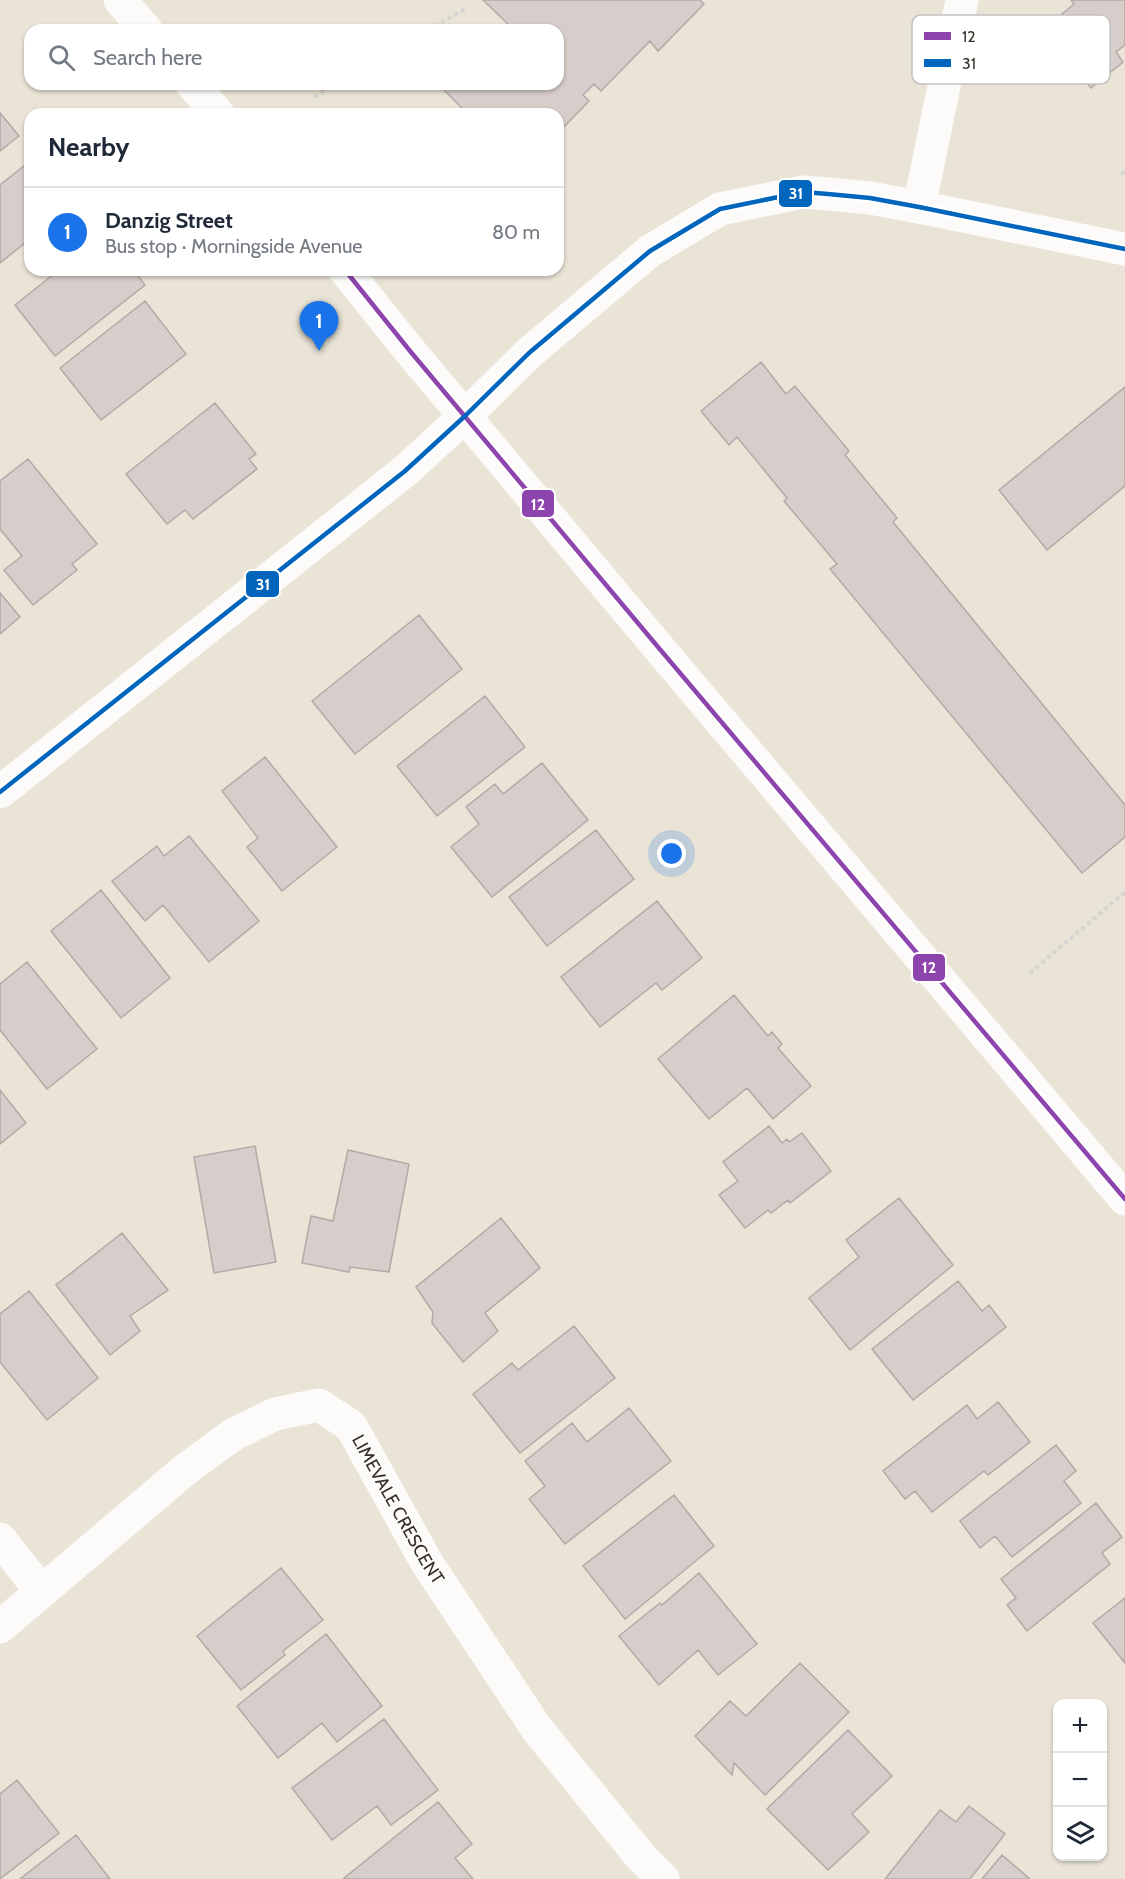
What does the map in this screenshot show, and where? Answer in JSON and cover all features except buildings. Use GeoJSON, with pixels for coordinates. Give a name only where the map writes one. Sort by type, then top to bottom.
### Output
{"type":"FeatureCollection","features":[{"type":"Feature","properties":{"kind":"street"},"geometry":{"type":"LineString","coordinates":[[120,0],[141,24]]}},
{"type":"Feature","properties":{"kind":"street"},"geometry":{"type":"LineString","coordinates":[[959,15],[962,0]]}},
{"type":"Feature","properties":{"kind":"street"},"geometry":{"type":"LineString","coordinates":[[919,207],[945,84]]}},
{"type":"Feature","properties":{"kind":"street"},"geometry":{"type":"LineString","coordinates":[[197,90],[213,108]]}},
{"type":"Feature","properties":{"kind":"street"},"geometry":{"type":"LineString","coordinates":[[0,792],[405,471],[529,353],[650,251],[720,209],[803,192],[870,198],[1125,249]]}},
{"type":"Feature","properties":{"kind":"street"},"geometry":{"type":"LineString","coordinates":[[350,276],[658,647],[1125,1199]]}},
{"type":"Feature","properties":{"kind":"street","name":"LIMEVALE CRESCENT"},"geometry":{"type":"LineString","coordinates":[[0,1627],[186,1469],[234,1434],[275,1414],[319,1405],[351,1426],[427,1563],[537,1729],[641,1857],[663,1879]]}},
{"type":"Feature","properties":{"kind":"street"},"geometry":{"type":"LineString","coordinates":[[0,1539],[41,1591]]}},
{"type":"Feature","properties":{"kind":"path"},"geometry":{"type":"LineString","coordinates":[[439,24],[467,8]]}},
{"type":"Feature","properties":{"kind":"path"},"geometry":{"type":"LineString","coordinates":[[315,97],[326,90]]}},
{"type":"Feature","properties":{"kind":"path"},"geometry":{"type":"LineString","coordinates":[[1122,175],[1125,168]]}},
{"type":"Feature","properties":{"kind":"path"},"geometry":{"type":"LineString","coordinates":[[1030,973],[1125,892]]}},
{"type":"Feature","properties":{"kind":"transit line","name":"31"},"geometry":{"type":"LineString","coordinates":[[0,792],[405,471],[529,353],[650,251],[720,209],[803,192],[870,198],[1125,249]]}},
{"type":"Feature","properties":{"kind":"transit line","name":"12"},"geometry":{"type":"LineString","coordinates":[[350,276],[658,647],[1125,1199]]}},
{"type":"Feature","properties":{"kind":"place","name":"Danzig Street"},"geometry":{"type":"Point","coordinates":[319,351]}}]}
